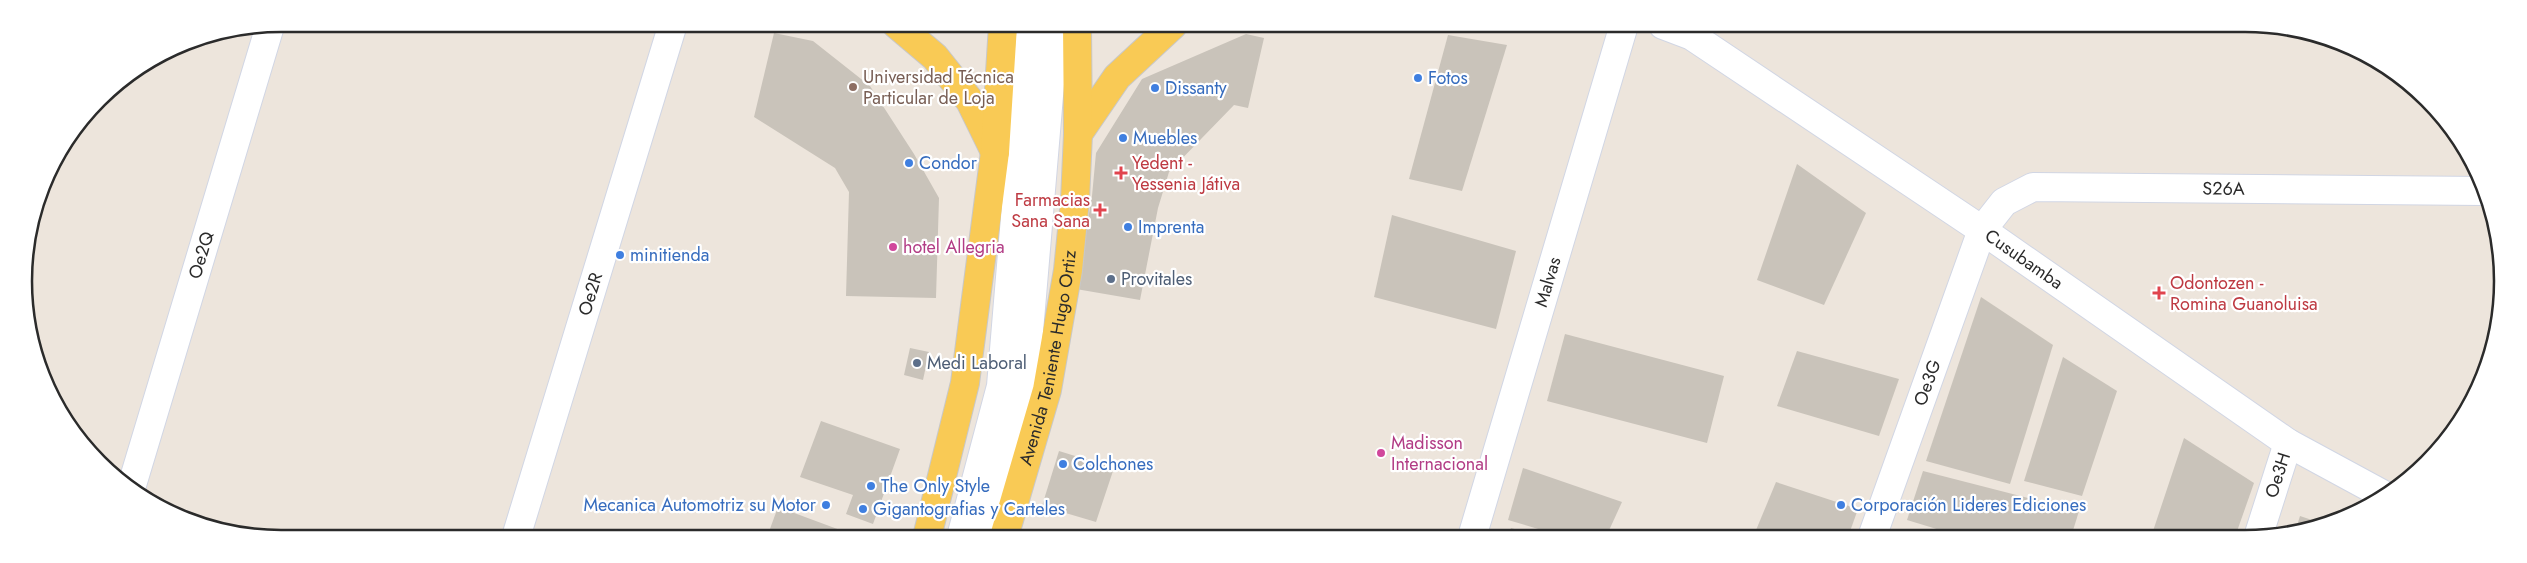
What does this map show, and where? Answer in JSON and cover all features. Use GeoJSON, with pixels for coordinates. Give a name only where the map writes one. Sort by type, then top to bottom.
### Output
{"type":"FeatureCollection","features":[{"type":"Feature","properties":{"kind":"main road"},"geometry":{"type":"LineString","coordinates":[[907,33],[935,57],[970,101],[995,152]]}},
{"type":"Feature","properties":{"kind":"main road"},"geometry":{"type":"LineString","coordinates":[[929,530],[965,383],[995,152],[1002,33]]}},
{"type":"Feature","properties":{"kind":"main road","name":"Avenida Teniente Hugo Ortiz"},"geometry":{"type":"LineString","coordinates":[[1006,530],[1047,390],[1068,270],[1075,200],[1078,134],[1077,33]]}},
{"type":"Feature","properties":{"kind":"main road"},"geometry":{"type":"LineString","coordinates":[[1078,134],[1117,77],[1164,33]]}},
{"type":"Feature","properties":{"kind":"street","name":"Oe2Q"},"geometry":{"type":"LineString","coordinates":[[133,481],[268,33]]}},
{"type":"Feature","properties":{"kind":"street","name":"Oe2R"},"geometry":{"type":"LineString","coordinates":[[518,530],[670,33]]}},
{"type":"Feature","properties":{"kind":"street"},"geometry":{"type":"LineString","coordinates":[[963,530],[1001,386],[1030,33]]}},
{"type":"Feature","properties":{"kind":"street"},"geometry":{"type":"LineString","coordinates":[[988,530],[1024,390],[1054,33]]}},
{"type":"Feature","properties":{"kind":"street","name":"Malvas"},"geometry":{"type":"LineString","coordinates":[[1474,530],[1622,33]]}},
{"type":"Feature","properties":{"kind":"street","name":"Cusubamba"},"geometry":{"type":"LineString","coordinates":[[1698,33],[2288,443],[2379,492]]}},
{"type":"Feature","properties":{"kind":"street","name":"S26A"},"geometry":{"type":"LineString","coordinates":[[1982,230],[2004,202],[2033,187],[2478,191]]}},
{"type":"Feature","properties":{"kind":"street","name":"Oe3G"},"geometry":{"type":"LineString","coordinates":[[1875,530],[1982,230]]}},
{"type":"Feature","properties":{"kind":"street","name":"Oe3H"},"geometry":{"type":"LineString","coordinates":[[2260,530],[2288,443]]}},
{"type":"Feature","properties":{"kind":"building"},"geometry":{"type":"Polygon","coordinates":[[[774,33],[813,41],[870,86],[914,154],[939,198],[936,298],[846,296],[849,192],[835,168],[754,117],[774,33]]]}},
{"type":"Feature","properties":{"kind":"building"},"geometry":{"type":"Polygon","coordinates":[[[1246,34],[1264,38],[1248,108],[1234,105],[1169,172],[1158,208],[1140,300],[1076,289],[1092,196],[1096,153],[1142,79],[1246,34]]]}},
{"type":"Feature","properties":{"kind":"building"},"geometry":{"type":"Polygon","coordinates":[[[1448,35],[1507,45],[1462,191],[1409,179],[1448,35]]]}},
{"type":"Feature","properties":{"kind":"building"},"geometry":{"type":"Polygon","coordinates":[[[1797,164],[1866,213],[1824,305],[1757,280],[1797,164]]]}},
{"type":"Feature","properties":{"kind":"building"},"geometry":{"type":"Polygon","coordinates":[[[1392,215],[1516,251],[1496,329],[1374,297],[1392,215]]]}},
{"type":"Feature","properties":{"kind":"building"},"geometry":{"type":"Polygon","coordinates":[[[1981,297],[2053,345],[2010,484],[1926,461],[1981,297]]]}},
{"type":"Feature","properties":{"kind":"building"},"geometry":{"type":"Polygon","coordinates":[[[1565,334],[1724,376],[1707,443],[1547,401],[1565,334]]]}},
{"type":"Feature","properties":{"kind":"building","name":"Medi Laboral"},"geometry":{"type":"Polygon","coordinates":[[[910,348],[929,352],[923,380],[904,375],[910,348]]]}},
{"type":"Feature","properties":{"kind":"building"},"geometry":{"type":"Polygon","coordinates":[[[1797,351],[1899,379],[1879,436],[1777,406],[1797,351]]]}},
{"type":"Feature","properties":{"kind":"building"},"geometry":{"type":"Polygon","coordinates":[[[2063,357],[2117,391],[2082,496],[2024,481],[2063,357]]]}},
{"type":"Feature","properties":{"kind":"building"},"geometry":{"type":"Polygon","coordinates":[[[821,421],[900,449],[873,524],[846,514],[853,495],[800,477],[821,421]]]}},
{"type":"Feature","properties":{"kind":"building"},"geometry":{"type":"Polygon","coordinates":[[[2184,438],[2254,483],[2237,530],[2153,530],[2184,438]]]}},
{"type":"Feature","properties":{"kind":"building"},"geometry":{"type":"Polygon","coordinates":[[[1059,451],[1114,468],[1096,522],[1042,506],[1059,451]]]}},
{"type":"Feature","properties":{"kind":"building"},"geometry":{"type":"Polygon","coordinates":[[[1523,468],[1622,502],[1609,530],[1542,530],[1508,520],[1523,468]]]}},
{"type":"Feature","properties":{"kind":"building"},"geometry":{"type":"Polygon","coordinates":[[[1923,471],[2079,511],[2073,530],[1940,530],[1907,520],[1923,471]]]}},
{"type":"Feature","properties":{"kind":"building"},"geometry":{"type":"Polygon","coordinates":[[[1776,482],[1858,509],[1850,530],[1756,530],[1776,482]]]}},
{"type":"Feature","properties":{"kind":"building"},"geometry":{"type":"Polygon","coordinates":[[[778,507],[840,530],[770,530],[778,507]]]}},
{"type":"Feature","properties":{"kind":"building"},"geometry":{"type":"Polygon","coordinates":[[[2300,516],[2314,521],[2310,522],[2297,525],[2300,516]]]}},
{"type":"Feature","properties":{"kind":"place","name":"Fotos"},"geometry":{"type":"Point","coordinates":[1418,78]}},
{"type":"Feature","properties":{"kind":"place","name":"Universidad Técnica Particular de Loja"},"geometry":{"type":"Point","coordinates":[853,87]}},
{"type":"Feature","properties":{"kind":"place","name":"Dissanty"},"geometry":{"type":"Point","coordinates":[1155,88]}},
{"type":"Feature","properties":{"kind":"place","name":"Muebles"},"geometry":{"type":"Point","coordinates":[1123,138]}},
{"type":"Feature","properties":{"kind":"place","name":"Condor"},"geometry":{"type":"Point","coordinates":[909,163]}},
{"type":"Feature","properties":{"kind":"place","name":"Yedent - Yessenia Játiva"},"geometry":{"type":"Point","coordinates":[1121,173]}},
{"type":"Feature","properties":{"kind":"place","name":"Farmacias Sana Sana"},"geometry":{"type":"Point","coordinates":[1100,210]}},
{"type":"Feature","properties":{"kind":"place","name":"Imprenta"},"geometry":{"type":"Point","coordinates":[1128,227]}},
{"type":"Feature","properties":{"kind":"place","name":"hotel Allegria"},"geometry":{"type":"Point","coordinates":[893,247]}},
{"type":"Feature","properties":{"kind":"place","name":"minitienda"},"geometry":{"type":"Point","coordinates":[620,255]}},
{"type":"Feature","properties":{"kind":"place","name":"Provitales"},"geometry":{"type":"Point","coordinates":[1111,279]}},
{"type":"Feature","properties":{"kind":"place","name":"Odontozen - Romina Guanoluisa"},"geometry":{"type":"Point","coordinates":[2159,293]}},
{"type":"Feature","properties":{"kind":"place","name":"Medi Laboral"},"geometry":{"type":"Point","coordinates":[917,363]}},
{"type":"Feature","properties":{"kind":"place","name":"Madisson Internacional"},"geometry":{"type":"Point","coordinates":[1381,453]}},
{"type":"Feature","properties":{"kind":"place","name":"Colchones"},"geometry":{"type":"Point","coordinates":[1063,464]}},
{"type":"Feature","properties":{"kind":"place","name":"The Only Style"},"geometry":{"type":"Point","coordinates":[871,486]}},
{"type":"Feature","properties":{"kind":"place","name":"Mecanica Automotriz su Motor"},"geometry":{"type":"Point","coordinates":[826,505]}},
{"type":"Feature","properties":{"kind":"place","name":"Corporación Lideres Ediciones"},"geometry":{"type":"Point","coordinates":[1841,505]}},
{"type":"Feature","properties":{"kind":"place","name":"Gigantografias y Carteles"},"geometry":{"type":"Point","coordinates":[863,509]}}]}
